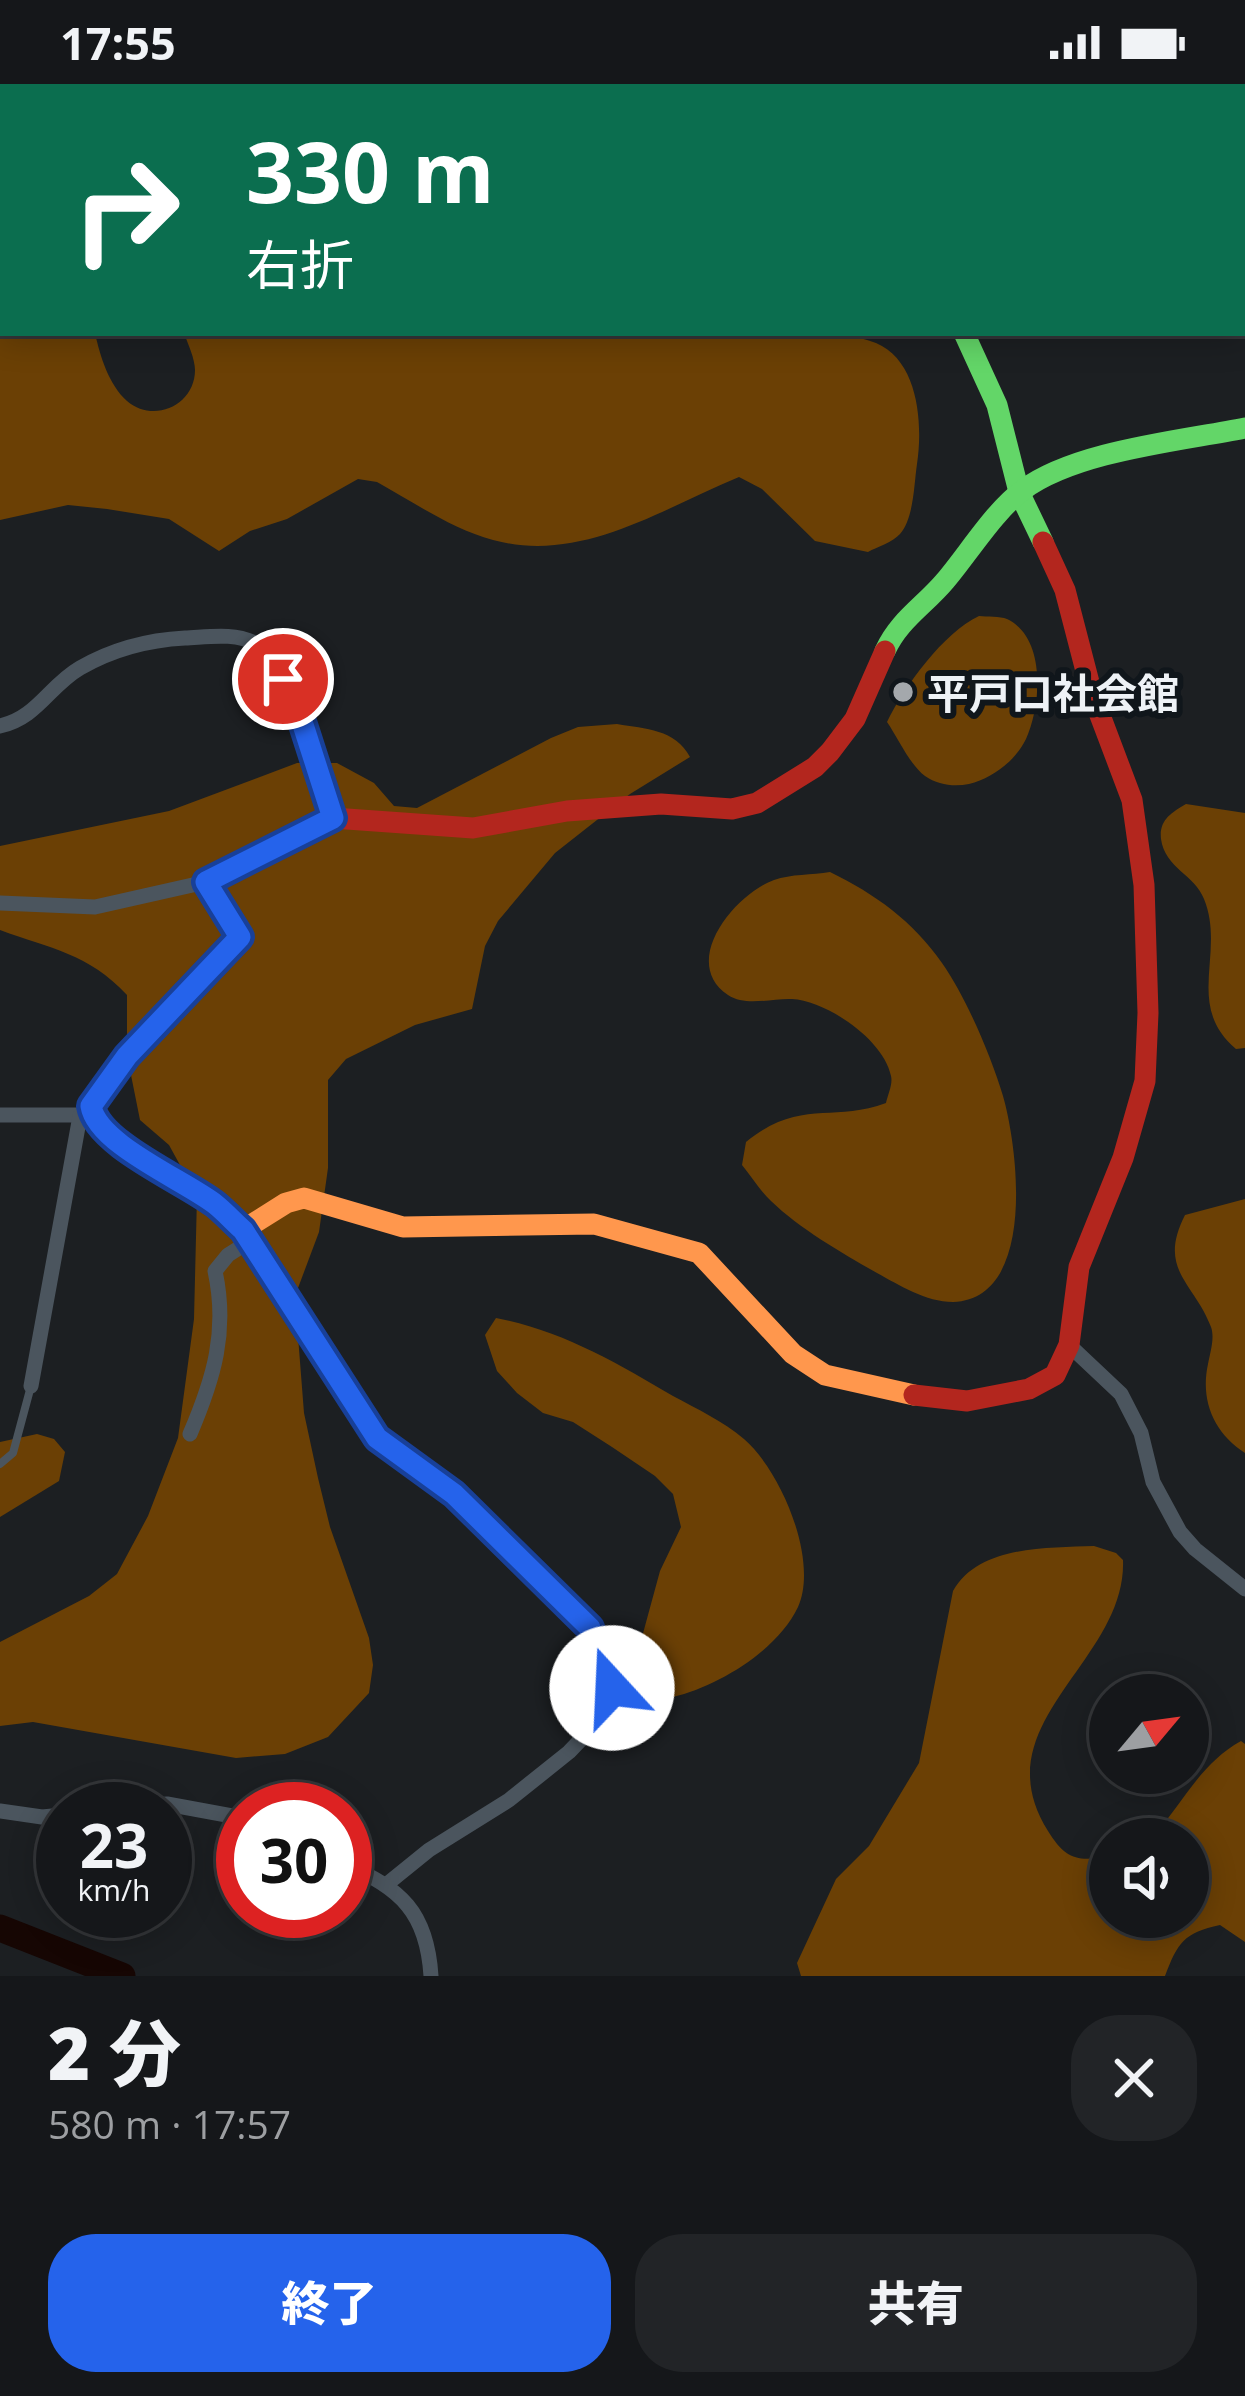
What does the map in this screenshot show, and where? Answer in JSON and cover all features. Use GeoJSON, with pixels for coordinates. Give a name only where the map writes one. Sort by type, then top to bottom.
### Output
{"type":"FeatureCollection","features":[{"type":"Feature","properties":{"kind":"street"},"geometry":{"type":"LineString","coordinates":[[190,1434],[214,1377],[221,1341],[215,1270],[286,1203],[304,1198],[403,1227],[594,1224],[699,1252],[794,1354],[825,1375],[896,1393],[967,1400],[1029,1389],[1055,1375],[1069,1345],[1078,1267],[1123,1158],[1145,1081],[1144,885],[1132,800],[1092,694],[1066,590],[1019,492],[997,405],[965,336]]}},
{"type":"Feature","properties":{"kind":"street"},"geometry":{"type":"LineString","coordinates":[[0,903],[95,907],[206,882],[333,818],[473,828],[567,812],[661,804],[732,809],[757,802],[815,767],[830,752],[855,719],[905,618],[938,590],[1019,492],[1052,472],[1084,461],[1245,428]]}},
{"type":"Feature","properties":{"kind":"street"},"geometry":{"type":"LineString","coordinates":[[0,726],[37,709],[74,671],[118,648],[165,639],[232,636],[257,644],[270,655],[296,703],[333,818]]}},
{"type":"Feature","properties":{"kind":"street"},"geometry":{"type":"LineString","coordinates":[[31,1386],[86,1115],[127,1056],[240,937],[206,882]]}},
{"type":"Feature","properties":{"kind":"street"},"geometry":{"type":"LineString","coordinates":[[0,1114],[86,1115],[213,1203],[247,1236],[377,1438],[454,1494],[590,1628],[612,1688],[590,1730],[509,1800],[428,1850],[387,1885]]}},
{"type":"Feature","properties":{"kind":"street"},"geometry":{"type":"LineString","coordinates":[[1069,1345],[1121,1394],[1141,1433],[1153,1482],[1180,1532],[1245,1589]]}},
{"type":"Feature","properties":{"kind":"street"},"geometry":{"type":"LineString","coordinates":[[0,1810],[36,1816]]}},
{"type":"Feature","properties":{"kind":"street"},"geometry":{"type":"LineString","coordinates":[[372,1878],[387,1885],[417,1915],[429,1942],[430,1976]]}},
{"type":"Feature","properties":{"kind":"lane"},"geometry":{"type":"LineString","coordinates":[[0,1464],[13,1453],[31,1386]]}},
{"type":"Feature","properties":{"kind":"shaded area"},"geometry":{"type":"Polygon","coordinates":[[[0,336],[96,336],[115,387],[138,408],[160,411],[181,401],[193,382],[194,361],[185,336],[848,336],[876,343],[901,364],[918,413],[919,448],[908,519],[897,537],[868,552],[815,541],[762,489],[739,477],[620,530],[558,545],[493,540],[377,482],[358,479],[219,551],[169,519],[107,509],[68,505],[0,520],[0,336]]]}},
{"type":"Feature","properties":{"kind":"shaded area"},"geometry":{"type":"Polygon","coordinates":[[[979,616],[1007,619],[1029,641],[1037,674],[1035,709],[1026,739],[1002,768],[969,784],[946,785],[920,771],[887,722],[926,662],[952,634],[979,616]]]}},
{"type":"Feature","properties":{"kind":"shaded area"},"geometry":{"type":"Polygon","coordinates":[[[617,724],[668,736],[690,757],[630,794],[555,853],[498,921],[485,946],[472,1009],[415,1025],[346,1059],[328,1080],[328,1168],[319,1232],[295,1296],[304,1413],[330,1527],[369,1638],[373,1665],[369,1693],[328,1737],[285,1754],[236,1758],[33,1722],[0,1726],[0,1642],[89,1596],[117,1574],[148,1516],[178,1438],[194,1319],[197,1196],[169,1145],[140,1120],[127,1055],[127,995],[83,961],[0,930],[0,846],[169,811],[297,763],[337,763],[374,783],[394,806],[417,808],[551,738],[578,727],[617,724]]]}},
{"type":"Feature","properties":{"kind":"shaded area"},"geometry":{"type":"Polygon","coordinates":[[[1186,804],[1245,813],[1245,1048],[1236,1049],[1212,1015],[1210,919],[1200,891],[1168,857],[1161,839],[1164,822],[1186,804]]]}},
{"type":"Feature","properties":{"kind":"shaded area"},"geometry":{"type":"Polygon","coordinates":[[[830,872],[892,910],[931,948],[969,1009],[998,1080],[1013,1150],[1015,1217],[1010,1249],[998,1276],[980,1294],[943,1301],[894,1283],[795,1221],[767,1197],[742,1165],[746,1142],[783,1120],[886,1103],[891,1079],[886,1062],[852,1025],[806,1001],[735,999],[714,981],[709,965],[718,930],[743,899],[774,880],[830,872]]]}},
{"type":"Feature","properties":{"kind":"shaded area"},"geometry":{"type":"Polygon","coordinates":[[[1245,1199],[1245,1453],[1225,1436],[1212,1415],[1206,1378],[1212,1331],[1181,1275],[1175,1249],[1185,1215],[1245,1199]]]}},
{"type":"Feature","properties":{"kind":"shaded area"},"geometry":{"type":"Polygon","coordinates":[[[496,1318],[566,1339],[610,1360],[719,1421],[758,1453],[793,1517],[804,1565],[798,1607],[761,1652],[727,1675],[673,1697],[647,1681],[639,1648],[660,1571],[681,1527],[673,1494],[612,1447],[573,1422],[543,1413],[517,1393],[497,1371],[485,1335],[496,1318]]]}},
{"type":"Feature","properties":{"kind":"shaded area"},"geometry":{"type":"Polygon","coordinates":[[[37,1434],[54,1439],[65,1452],[59,1481],[0,1517],[0,1442],[37,1434]]]}},
{"type":"Feature","properties":{"kind":"shaded area"},"geometry":{"type":"Polygon","coordinates":[[[1094,1546],[1123,1560],[1118,1596],[1103,1630],[1043,1725],[1032,1757],[1032,1793],[1061,1848],[1089,1859],[1089,1938],[1188,1938],[1165,1976],[801,1976],[797,1963],[836,1879],[869,1846],[919,1763],[953,1591],[979,1565],[1036,1549],[1094,1546]]]}},
{"type":"Feature","properties":{"kind":"shaded area"},"geometry":{"type":"Polygon","coordinates":[[[1241,1741],[1245,1744],[1245,1942],[1220,1925],[1209,1928],[1209,1818],[1168,1818],[1187,1794],[1209,1794],[1209,1767],[1241,1741]]]}},
{"type":"Feature","properties":{"kind":"waterway"},"geometry":{"type":"LineString","coordinates":[[0,1928],[122,1976]]}},
{"type":"Feature","properties":{"kind":"traffic: fast"},"geometry":{"type":"LineString","coordinates":[[965,336],[997,405],[1019,492],[1043,542]]}},
{"type":"Feature","properties":{"kind":"traffic: fast"},"geometry":{"type":"LineString","coordinates":[[885,651],[905,622],[1023,490],[1099,457],[1245,428]]}},
{"type":"Feature","properties":{"kind":"traffic: slow"},"geometry":{"type":"LineString","coordinates":[[243,1230],[286,1203],[304,1198],[403,1227],[594,1224],[699,1253],[793,1354],[825,1375],[914,1395]]}},
{"type":"Feature","properties":{"kind":"traffic: jam"},"geometry":{"type":"LineString","coordinates":[[914,1395],[967,1401],[1029,1389],[1055,1375],[1069,1345],[1079,1267],[1123,1158],[1145,1081],[1144,885],[1132,800],[1092,694],[1065,590],[1043,542]]}},
{"type":"Feature","properties":{"kind":"traffic: jam"},"geometry":{"type":"LineString","coordinates":[[333,818],[473,828],[567,811],[661,804],[732,809],[757,803],[815,767],[830,752],[855,719],[885,651]]}},
{"type":"Feature","properties":{"kind":"place","name":"平戸口社会館"},"geometry":{"type":"Point","coordinates":[903,692]}},
{"type":"Feature","properties":{"kind":"route"},"geometry":{"type":"LineString","coordinates":[[283,679],[296,703],[333,818],[206,882],[240,937],[127,1056],[91,1106],[94,1122],[213,1203],[243,1230],[377,1438],[454,1494],[590,1628],[612,1688]]}}]}
